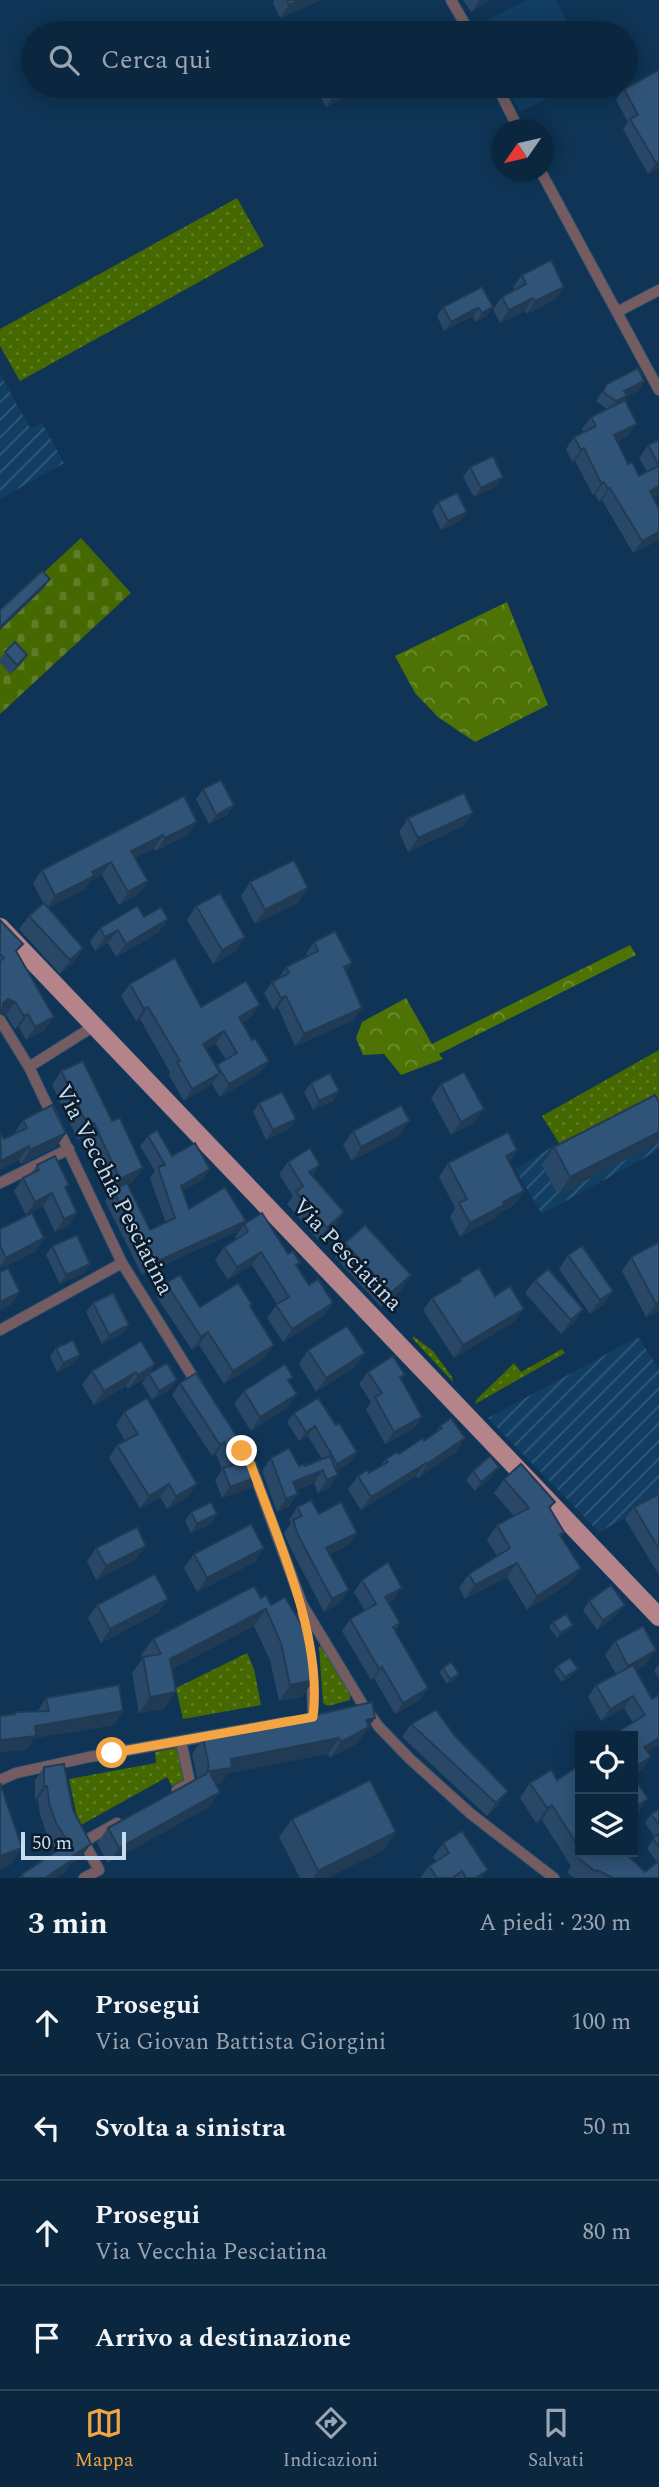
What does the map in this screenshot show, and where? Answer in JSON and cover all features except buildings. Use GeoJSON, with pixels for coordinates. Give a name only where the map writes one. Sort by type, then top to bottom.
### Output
{"type":"FeatureCollection","features":[{"type":"Feature","properties":{"kind":"main road","name":"Via Pesciatina"},"geometry":{"type":"LineString","coordinates":[[0,927],[659,1617]]}},
{"type":"Feature","properties":{"kind":"street"},"geometry":{"type":"LineString","coordinates":[[451,0],[463,21]]}},
{"type":"Feature","properties":{"kind":"street"},"geometry":{"type":"LineString","coordinates":[[503,98],[514,119]]}},
{"type":"Feature","properties":{"kind":"street"},"geometry":{"type":"LineString","coordinates":[[546,182],[659,390]]}},
{"type":"Feature","properties":{"kind":"street"},"geometry":{"type":"LineString","coordinates":[[617,312],[659,290]]}},
{"type":"Feature","properties":{"kind":"street","name":"Via Vecchia Pesciatina"},"geometry":{"type":"LineString","coordinates":[[1,1024],[29,1067],[122,1263],[207,1399]]}},
{"type":"Feature","properties":{"kind":"street"},"geometry":{"type":"LineString","coordinates":[[29,1067],[94,1026]]}},
{"type":"Feature","properties":{"kind":"street"},"geometry":{"type":"LineString","coordinates":[[0,1183],[69,1149]]}},
{"type":"Feature","properties":{"kind":"street"},"geometry":{"type":"LineString","coordinates":[[0,1330],[122,1263]]}},
{"type":"Feature","properties":{"kind":"street"},"geometry":{"type":"LineString","coordinates":[[235,1440],[251,1465],[302,1604],[363,1705],[379,1727],[410,1759],[471,1814],[549,1875]]}},
{"type":"Feature","properties":{"kind":"street"},"geometry":{"type":"LineString","coordinates":[[302,1604],[312,1669],[313,1717]]}},
{"type":"Feature","properties":{"kind":"street"},"geometry":{"type":"LineString","coordinates":[[351,1708],[363,1705]]}},
{"type":"Feature","properties":{"kind":"street"},"geometry":{"type":"LineString","coordinates":[[0,1780],[16,1773],[61,1769],[181,1741],[326,1714]]}},
{"type":"Feature","properties":{"kind":"street"},"geometry":{"type":"LineString","coordinates":[[166,1796],[190,1783],[181,1741]]}},
{"type":"Feature","properties":{"kind":"street"},"geometry":{"type":"LineString","coordinates":[[84,1878],[99,1870],[80,1837],[131,1816]]}},
{"type":"Feature","properties":{"kind":"street"},"geometry":{"type":"LineString","coordinates":[[533,1878],[549,1875]]}},
{"type":"Feature","properties":{"kind":"shaded area"},"geometry":{"type":"Polygon","coordinates":[[[526,0],[556,0],[567,21],[485,21],[526,0]]]}},
{"type":"Feature","properties":{"kind":"shaded area"},"geometry":{"type":"Polygon","coordinates":[[[512,98],[548,98],[520,112],[512,98]]]}},
{"type":"Feature","properties":{"kind":"shaded area"},"geometry":{"type":"Polygon","coordinates":[[[0,374],[30,428],[42,423],[64,463],[0,499],[0,374]]]}},
{"type":"Feature","properties":{"kind":"shaded area"},"geometry":{"type":"Polygon","coordinates":[[[659,1103],[659,1150],[542,1214],[515,1169],[559,1143],[565,1152],[659,1103]]]}},
{"type":"Feature","properties":{"kind":"shaded area"},"geometry":{"type":"Polygon","coordinates":[[[638,1337],[659,1369],[659,1500],[599,1532],[488,1418],[638,1337]]]}},
{"type":"Feature","properties":{"kind":"green space"},"geometry":{"type":"Polygon","coordinates":[[[237,198],[264,246],[20,381],[0,346],[0,329],[237,198]]]}},
{"type":"Feature","properties":{"kind":"green space"},"geometry":{"type":"Polygon","coordinates":[[[81,538],[131,593],[0,714],[0,613],[81,538]]]}},
{"type":"Feature","properties":{"kind":"green space"},"geometry":{"type":"Polygon","coordinates":[[[507,602],[548,705],[475,742],[438,717],[415,693],[395,656],[507,602]]]}},
{"type":"Feature","properties":{"kind":"green space"},"geometry":{"type":"Polygon","coordinates":[[[630,945],[636,955],[439,1054],[443,1059],[401,1075],[384,1054],[363,1055],[356,1038],[362,1022],[406,998],[432,1044],[630,945]]]}},
{"type":"Feature","properties":{"kind":"green space"},"geometry":{"type":"Polygon","coordinates":[[[659,1050],[659,1103],[565,1153],[542,1116],[659,1050]]]}},
{"type":"Feature","properties":{"kind":"green space"},"geometry":{"type":"Polygon","coordinates":[[[413,1336],[433,1351],[453,1382],[413,1339],[413,1336]]]}},
{"type":"Feature","properties":{"kind":"green space"},"geometry":{"type":"Polygon","coordinates":[[[562,1349],[565,1353],[475,1404],[514,1363],[521,1372],[562,1349]]]}},
{"type":"Feature","properties":{"kind":"green space"},"geometry":{"type":"Polygon","coordinates":[[[322,1646],[350,1694],[350,1700],[328,1706],[323,1703],[319,1647],[322,1646]]]}},
{"type":"Feature","properties":{"kind":"green space"},"geometry":{"type":"Polygon","coordinates":[[[247,1653],[254,1669],[261,1705],[183,1719],[176,1688],[247,1653]]]}},
{"type":"Feature","properties":{"kind":"green space"},"geometry":{"type":"Polygon","coordinates":[[[177,1748],[185,1779],[172,1786],[167,1777],[81,1825],[69,1779],[156,1763],[155,1752],[177,1748]]]}},
{"type":"Feature","properties":{"kind":"route"},"geometry":{"type":"LineString","coordinates":[[112,1753],[313,1717],[315,1706],[312,1669],[302,1604],[251,1465],[242,1451]]}}]}
